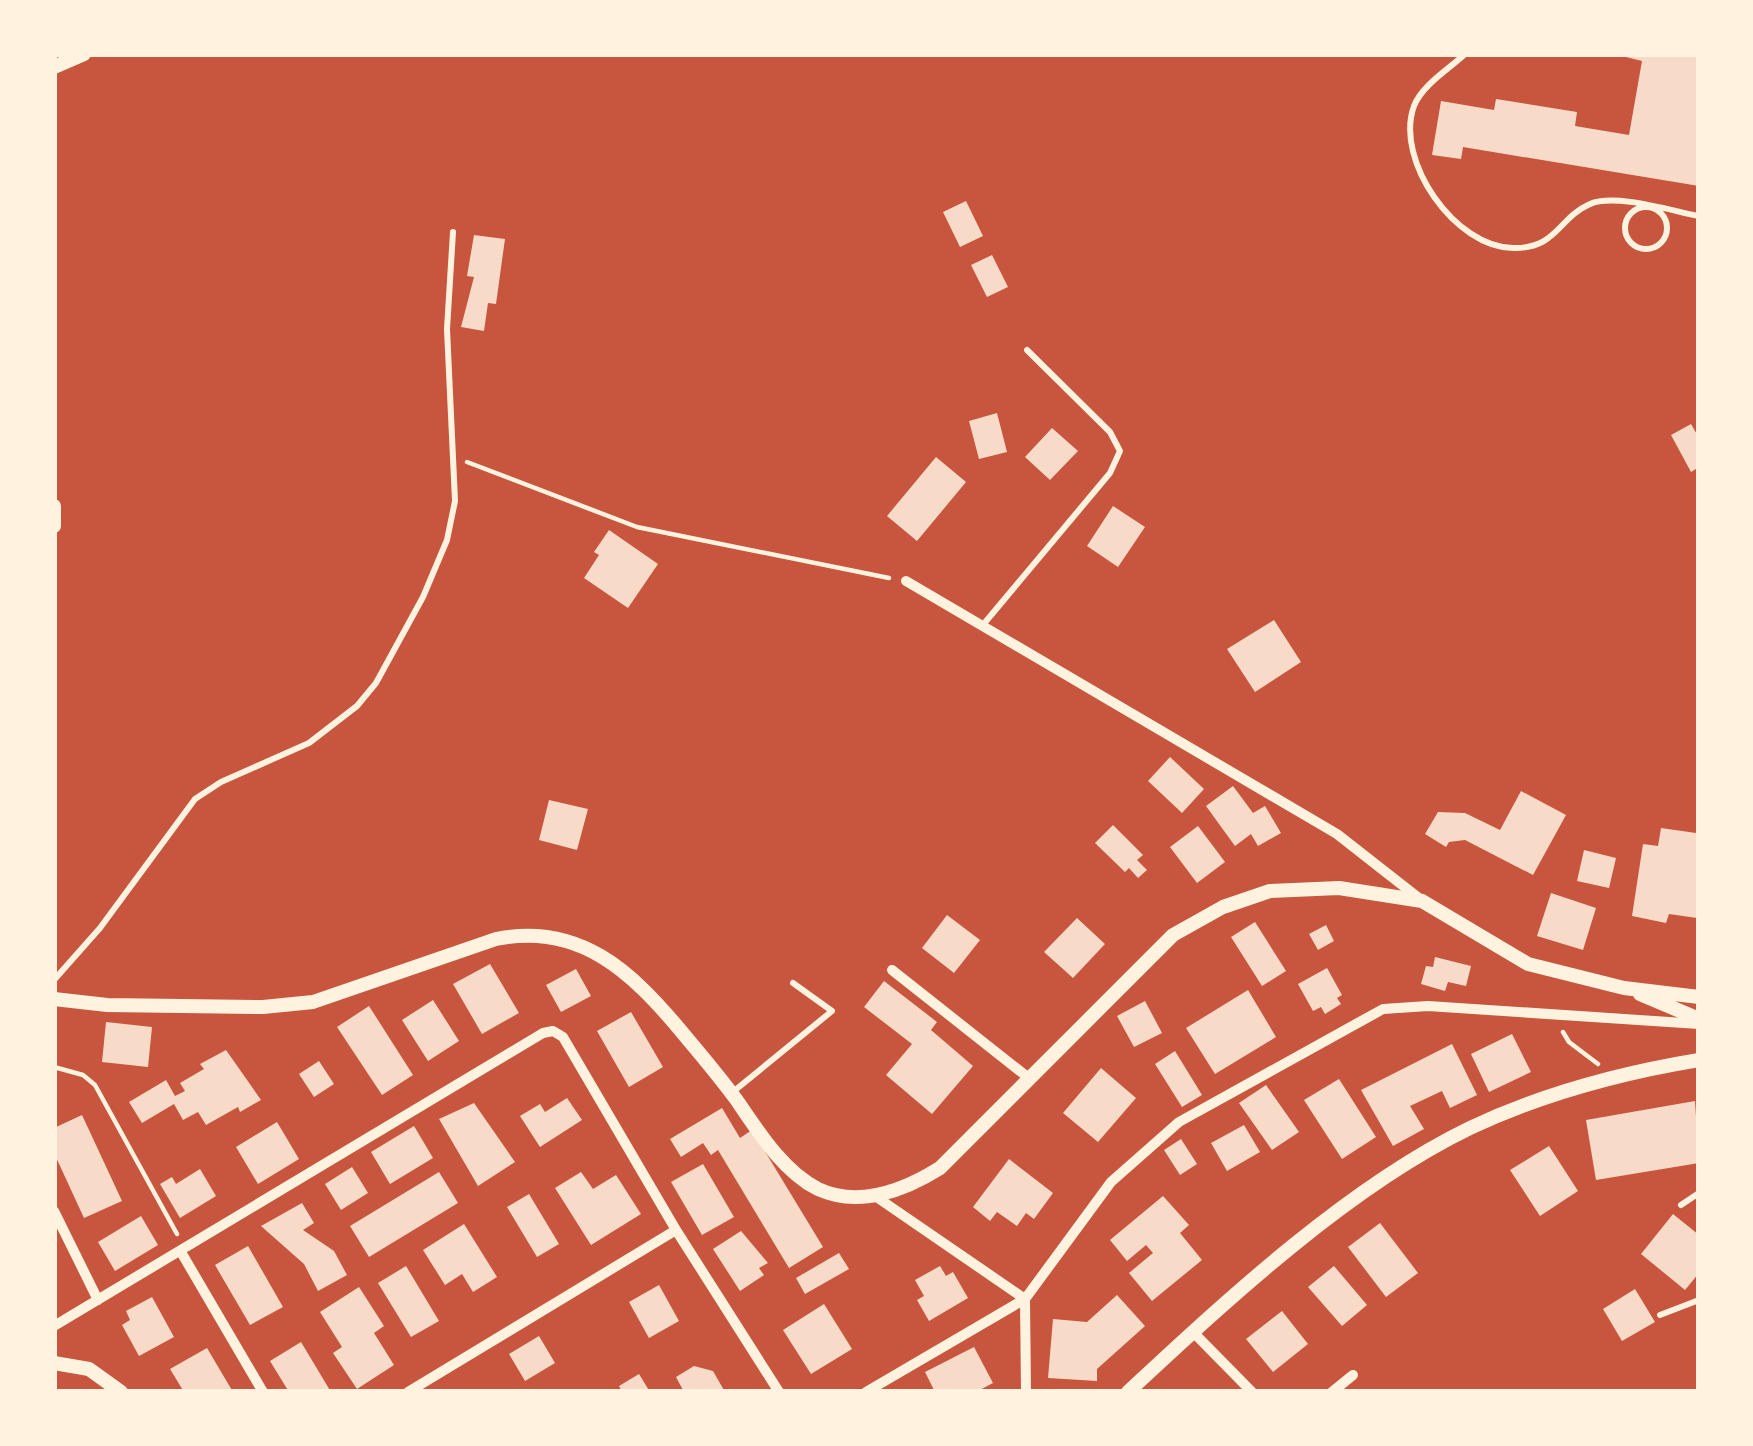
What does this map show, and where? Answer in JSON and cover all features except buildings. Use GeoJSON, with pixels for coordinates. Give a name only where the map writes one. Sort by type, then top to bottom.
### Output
{"type":"FeatureCollection","features":[{"type":"Feature","properties":{"kind":"street"},"geometry":{"type":"LineString","coordinates":[[54,68],[84,54]]}},
{"type":"Feature","properties":{"kind":"street"},"geometry":{"type":"LineString","coordinates":[[54,506],[54,526]]}},
{"type":"Feature","properties":{"kind":"street"},"geometry":{"type":"LineString","coordinates":[[907,581],[1336,834],[1423,901],[1528,964],[1624,988],[1699,997]]}},
{"type":"Feature","properties":{"kind":"street"},"geometry":{"type":"LineString","coordinates":[[54,999],[129,1006],[262,1007],[313,1002],[496,939],[551,936],[605,955],[646,988],[788,1167],[837,1195],[875,1196],[919,1181],[940,1168],[1173,935],[1223,907],[1270,890],[1340,888],[1423,901]]}},
{"type":"Feature","properties":{"kind":"street"},"geometry":{"type":"LineString","coordinates":[[892,970],[1030,1079]]}},
{"type":"Feature","properties":{"kind":"street"},"geometry":{"type":"LineString","coordinates":[[1624,988],[1699,1021]]}},
{"type":"Feature","properties":{"kind":"street"},"geometry":{"type":"LineString","coordinates":[[866,1392],[1025,1299],[1112,1182],[1179,1122],[1383,1009],[1428,1006],[1699,1021]]}},
{"type":"Feature","properties":{"kind":"street"},"geometry":{"type":"LineString","coordinates":[[54,1325],[543,1033],[554,1031],[562,1036],[778,1392]]}},
{"type":"Feature","properties":{"kind":"street"},"geometry":{"type":"LineString","coordinates":[[1128,1392],[1334,1215],[1406,1165],[1486,1121],[1539,1099],[1699,1060]]}},
{"type":"Feature","properties":{"kind":"street"},"geometry":{"type":"LineString","coordinates":[[875,1196],[1025,1299]]}},
{"type":"Feature","properties":{"kind":"street"},"geometry":{"type":"LineString","coordinates":[[54,1211],[98,1300]]}},
{"type":"Feature","properties":{"kind":"street"},"geometry":{"type":"LineString","coordinates":[[408,1392],[676,1230]]}},
{"type":"Feature","properties":{"kind":"street"},"geometry":{"type":"LineString","coordinates":[[183,1251],[262,1392]]}},
{"type":"Feature","properties":{"kind":"street"},"geometry":{"type":"LineString","coordinates":[[1025,1299],[1026,1392]]}},
{"type":"Feature","properties":{"kind":"street"},"geometry":{"type":"LineString","coordinates":[[1193,1332],[1252,1392]]}},
{"type":"Feature","properties":{"kind":"street"},"geometry":{"type":"LineString","coordinates":[[54,1364],[89,1369],[121,1392]]}},
{"type":"Feature","properties":{"kind":"street"},"geometry":{"type":"LineString","coordinates":[[1332,1392],[1353,1375]]}},
{"type":"Feature","properties":{"kind":"lane"},"geometry":{"type":"LineString","coordinates":[[1466,54],[1423,91],[1414,106],[1411,126],[1414,162],[1441,206],[1460,225],[1507,249],[1530,248],[1550,240],[1589,205],[1606,200],[1699,216]]}},
{"type":"Feature","properties":{"kind":"lane"},"geometry":{"type":"LineString","coordinates":[[1644,206],[1654,208],[1667,226],[1664,240],[1651,249],[1635,247],[1625,235],[1628,216],[1644,206]]}},
{"type":"Feature","properties":{"kind":"lane"},"geometry":{"type":"LineString","coordinates":[[54,980],[100,928],[196,799],[221,782],[323,735],[370,691],[423,597],[454,514],[448,329],[453,232]]}},
{"type":"Feature","properties":{"kind":"lane"},"geometry":{"type":"LineString","coordinates":[[982,626],[1118,460],[1114,436],[1027,350]]}},
{"type":"Feature","properties":{"kind":"lane"},"geometry":{"type":"LineString","coordinates":[[731,1094],[832,1011],[793,983]]}},
{"type":"Feature","properties":{"kind":"lane"},"geometry":{"type":"LineString","coordinates":[[1681,1205],[1699,1193]]}},
{"type":"Feature","properties":{"kind":"lane"},"geometry":{"type":"LineString","coordinates":[[1660,1315],[1699,1300]]}},
{"type":"Feature","properties":{"kind":"path"},"geometry":{"type":"LineString","coordinates":[[455,458],[637,526],[907,581]]}},
{"type":"Feature","properties":{"kind":"path"},"geometry":{"type":"LineString","coordinates":[[1563,1014],[1567,1039],[1596,1060],[1605,1080]]}},
{"type":"Feature","properties":{"kind":"path"},"geometry":{"type":"LineString","coordinates":[[54,1066],[83,1075],[95,1085],[183,1251]]}}]}
